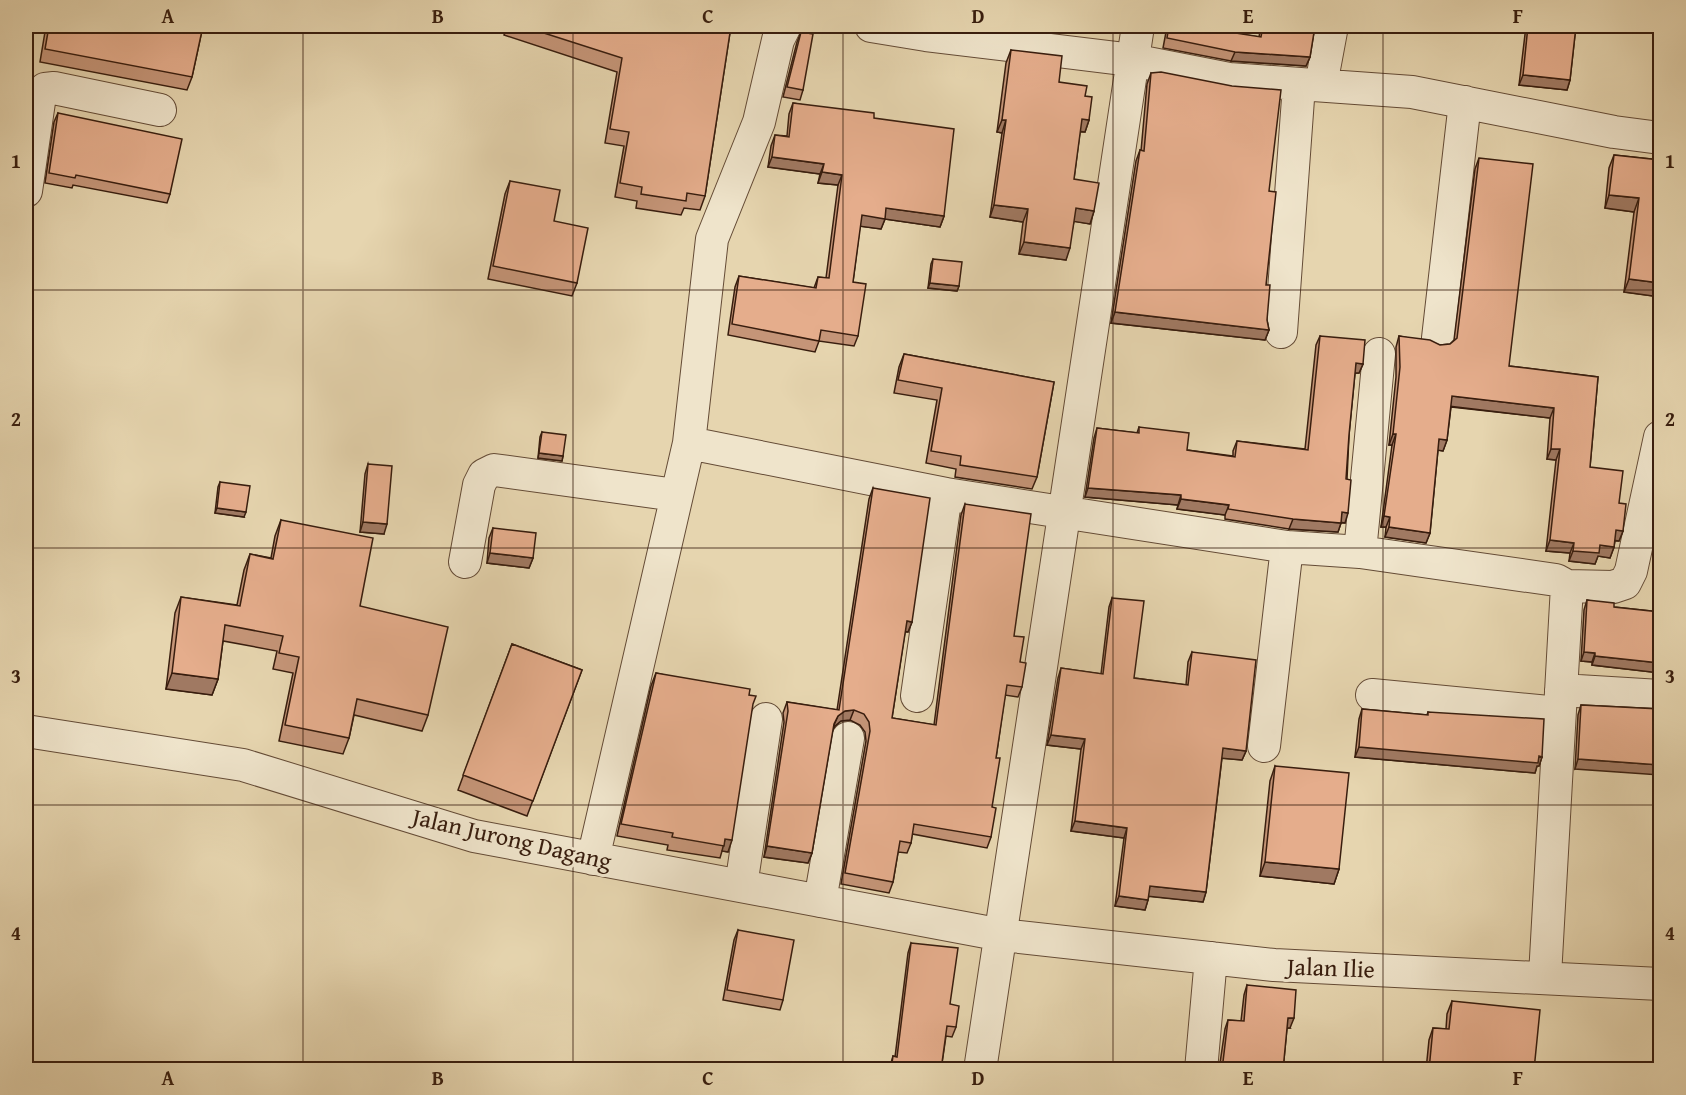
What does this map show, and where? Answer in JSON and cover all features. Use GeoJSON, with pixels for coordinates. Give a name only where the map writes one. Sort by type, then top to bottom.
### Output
{"type":"FeatureCollection","features":[{"type":"Feature","properties":{"kind":"street"},"geometry":{"type":"LineString","coordinates":[[593,859],[689,443],[712,239],[759,122],[778,40],[786,26]]}},
{"type":"Feature","properties":{"kind":"street"},"geometry":{"type":"LineString","coordinates":[[871,26],[926,35],[1132,60],[1229,79],[1412,92],[1614,132],[1660,138]]}},
{"type":"Feature","properties":{"kind":"street"},"geometry":{"type":"LineString","coordinates":[[980,1070],[1138,26]]}},
{"type":"Feature","properties":{"kind":"street"},"geometry":{"type":"LineString","coordinates":[[1281,332],[1310,85],[1332,26]]}},
{"type":"Feature","properties":{"kind":"street"},"geometry":{"type":"LineString","coordinates":[[26,191],[40,95],[45,89],[54,88],[160,110]]}},
{"type":"Feature","properties":{"kind":"street"},"geometry":{"type":"LineString","coordinates":[[1438,338],[1465,102]]}},
{"type":"Feature","properties":{"kind":"street"},"geometry":{"type":"LineString","coordinates":[[1360,552],[1379,354]]}},
{"type":"Feature","properties":{"kind":"street"},"geometry":{"type":"LineString","coordinates":[[689,443],[946,494],[1063,513],[1287,547],[1360,552],[1557,580],[1567,586],[1613,586],[1624,584],[1631,571],[1660,437]]}},
{"type":"Feature","properties":{"kind":"street"},"geometry":{"type":"LineString","coordinates":[[465,562],[479,485],[484,475],[494,470],[676,495]]}},
{"type":"Feature","properties":{"kind":"street"},"geometry":{"type":"LineString","coordinates":[[916,696],[946,494]]}},
{"type":"Feature","properties":{"kind":"street"},"geometry":{"type":"LineString","coordinates":[[1264,746],[1287,547]]}},
{"type":"Feature","properties":{"kind":"street"},"geometry":{"type":"LineString","coordinates":[[1545,976],[1567,586]]}},
{"type":"Feature","properties":{"kind":"street"},"geometry":{"type":"LineString","coordinates":[[1372,696],[1560,701],[1660,696]]}},
{"type":"Feature","properties":{"kind":"street"},"geometry":{"type":"LineString","coordinates":[[741,886],[766,719]]}},
{"type":"Feature","properties":{"kind":"street","name":"Jalan Jurong Dagang"},"geometry":{"type":"LineString","coordinates":[[26,731],[243,765],[474,836],[1002,935]]}},
{"type":"Feature","properties":{"kind":"street"},"geometry":{"type":"LineString","coordinates":[[820,901],[848,738]]}},
{"type":"Feature","properties":{"kind":"street","name":"Jalan Ilie"},"geometry":{"type":"LineString","coordinates":[[1002,935],[1274,965],[1545,976],[1660,984]]}},
{"type":"Feature","properties":{"kind":"street"},"geometry":{"type":"LineString","coordinates":[[1201,1070],[1210,958]]}},
{"type":"Feature","properties":{"kind":"building"},"geometry":{"type":"Polygon","coordinates":[[[49,26],[203,26],[192,77],[45,49],[49,26]]]}},
{"type":"Feature","properties":{"kind":"building"},"geometry":{"type":"Polygon","coordinates":[[[522,26],[731,26],[705,196],[687,193],[686,201],[641,194],[642,187],[620,183],[629,132],[610,129],[622,58],[522,26]]]}},
{"type":"Feature","properties":{"kind":"building"},"geometry":{"type":"Polygon","coordinates":[[[1169,26],[1190,26],[1261,37],[1263,26],[1315,26],[1310,57],[1235,52],[1167,38],[1169,26]]]}},
{"type":"Feature","properties":{"kind":"building"},"geometry":{"type":"Polygon","coordinates":[[[1528,26],[1576,26],[1570,80],[1523,75],[1528,26]]]}},
{"type":"Feature","properties":{"kind":"building"},"geometry":{"type":"Polygon","coordinates":[[[801,32],[813,34],[803,90],[787,87],[801,32]]]}},
{"type":"Feature","properties":{"kind":"building"},"geometry":{"type":"Polygon","coordinates":[[[1011,50],[1062,56],[1059,82],[1087,86],[1085,96],[1092,97],[1089,120],[1082,119],[1074,179],[1099,183],[1094,211],[1076,208],[1070,248],[1024,242],[1028,209],[994,205],[1006,120],[1002,120],[1011,50]]]}},
{"type":"Feature","properties":{"kind":"building"},"geometry":{"type":"Polygon","coordinates":[[[1161,72],[1232,86],[1281,90],[1269,191],[1276,192],[1266,285],[1270,285],[1267,320],[1269,330],[1115,312],[1140,150],[1144,151],[1151,73],[1161,72]]]}},
{"type":"Feature","properties":{"kind":"building"},"geometry":{"type":"Polygon","coordinates":[[[793,103],[874,113],[874,118],[954,129],[944,216],[886,208],[885,219],[862,215],[853,282],[866,284],[858,336],[821,330],[819,341],[732,324],[739,276],[816,288],[818,277],[829,278],[842,175],[822,172],[824,164],[772,157],[775,135],[789,137],[793,103]]]}},
{"type":"Feature","properties":{"kind":"building"},"geometry":{"type":"Polygon","coordinates":[[[58,113],[182,139],[170,194],[76,175],[75,178],[49,173],[58,113]]]}},
{"type":"Feature","properties":{"kind":"building"},"geometry":{"type":"Polygon","coordinates":[[[1614,155],[1660,160],[1660,283],[1629,279],[1639,198],[1609,195],[1614,155]]]}},
{"type":"Feature","properties":{"kind":"building"},"geometry":{"type":"Polygon","coordinates":[[[1479,158],[1533,164],[1509,366],[1598,377],[1590,467],[1623,471],[1619,503],[1626,504],[1623,531],[1616,530],[1614,547],[1600,545],[1599,553],[1573,551],[1574,543],[1550,540],[1560,449],[1551,449],[1554,408],[1452,396],[1447,440],[1439,439],[1430,533],[1389,527],[1390,517],[1384,516],[1396,434],[1393,434],[1400,367],[1399,336],[1430,340],[1440,345],[1450,344],[1457,338],[1479,158]]]}},
{"type":"Feature","properties":{"kind":"building"},"geometry":{"type":"Polygon","coordinates":[[[510,181],[560,190],[554,221],[588,228],[577,283],[493,266],[510,181]]]}},
{"type":"Feature","properties":{"kind":"building"},"geometry":{"type":"Polygon","coordinates":[[[933,259],[962,262],[959,286],[930,283],[933,259]]]}},
{"type":"Feature","properties":{"kind":"building"},"geometry":{"type":"Polygon","coordinates":[[[1320,336],[1365,340],[1363,364],[1356,363],[1346,479],[1351,480],[1348,513],[1342,512],[1341,523],[1293,519],[1228,509],[1229,505],[1181,499],[1181,495],[1088,488],[1097,428],[1139,433],[1139,427],[1189,433],[1187,450],[1235,457],[1237,441],[1308,450],[1320,336]]]}},
{"type":"Feature","properties":{"kind":"building"},"geometry":{"type":"Polygon","coordinates":[[[904,354],[1054,382],[1037,477],[960,465],[961,456],[931,451],[942,388],[898,380],[904,354]]]}},
{"type":"Feature","properties":{"kind":"building"},"geometry":{"type":"Polygon","coordinates":[[[542,432],[566,435],[563,456],[539,453],[542,432]]]}},
{"type":"Feature","properties":{"kind":"building"},"geometry":{"type":"Polygon","coordinates":[[[368,464],[392,466],[387,524],[363,522],[368,464]]]}},
{"type":"Feature","properties":{"kind":"building"},"geometry":{"type":"Polygon","coordinates":[[[220,482],[250,486],[246,512],[217,508],[220,482]]]}},
{"type":"Feature","properties":{"kind":"building"},"geometry":{"type":"Polygon","coordinates":[[[873,488],[930,498],[912,622],[907,621],[892,718],[936,725],[965,504],[1031,514],[1014,636],[1024,637],[1020,662],[1026,663],[1022,687],[1007,685],[996,758],[1000,758],[992,807],[996,808],[991,837],[914,824],[911,843],[900,841],[893,882],[845,873],[870,731],[869,722],[864,714],[854,710],[845,711],[838,716],[834,724],[812,853],[767,846],[788,711],[787,702],[839,710],[873,488]]]}},
{"type":"Feature","properties":{"kind":"building"},"geometry":{"type":"Polygon","coordinates":[[[281,520],[373,538],[360,606],[448,627],[428,715],[357,699],[349,738],[285,725],[299,657],[279,653],[283,636],[225,625],[218,679],[172,673],[181,597],[240,606],[250,554],[273,559],[281,520]]]}},
{"type":"Feature","properties":{"kind":"building"},"geometry":{"type":"Polygon","coordinates":[[[493,528],[536,533],[533,558],[490,553],[493,528]]]}},
{"type":"Feature","properties":{"kind":"building"},"geometry":{"type":"Polygon","coordinates":[[[1112,598],[1144,601],[1134,678],[1188,685],[1192,652],[1256,660],[1246,751],[1223,748],[1206,892],[1150,886],[1148,900],[1119,896],[1127,828],[1075,821],[1085,739],[1051,735],[1061,668],[1103,674],[1112,598]]]}},
{"type":"Feature","properties":{"kind":"building"},"geometry":{"type":"Polygon","coordinates":[[[1587,600],[1614,603],[1614,607],[1660,612],[1660,663],[1595,656],[1595,653],[1584,652],[1587,600]]]}},
{"type":"Feature","properties":{"kind":"building"},"geometry":{"type":"Polygon","coordinates":[[[512,644],[582,670],[533,801],[463,775],[512,644]]]}},
{"type":"Feature","properties":{"kind":"building"},"geometry":{"type":"Polygon","coordinates":[[[656,673],[750,689],[749,695],[756,696],[732,840],[725,839],[724,846],[672,837],[673,833],[621,824],[656,673]]]}},
{"type":"Feature","properties":{"kind":"building"},"geometry":{"type":"Polygon","coordinates":[[[1581,705],[1660,709],[1660,765],[1578,759],[1581,705]]]}},
{"type":"Feature","properties":{"kind":"building"},"geometry":{"type":"Polygon","coordinates":[[[1362,709],[1428,715],[1428,712],[1544,719],[1542,757],[1539,756],[1538,763],[1359,747],[1362,709]]]}},
{"type":"Feature","properties":{"kind":"building"},"geometry":{"type":"Polygon","coordinates":[[[1275,766],[1349,773],[1339,869],[1265,862],[1275,766]]]}},
{"type":"Feature","properties":{"kind":"building"},"geometry":{"type":"Polygon","coordinates":[[[738,930],[794,940],[783,1000],[727,990],[738,930]]]}},
{"type":"Feature","properties":{"kind":"building"},"geometry":{"type":"Polygon","coordinates":[[[911,943],[958,948],[950,1004],[959,1006],[956,1027],[947,1026],[941,1070],[891,1070],[893,1056],[897,1057],[911,943]]]}},
{"type":"Feature","properties":{"kind":"building"},"geometry":{"type":"Polygon","coordinates":[[[1247,985],[1296,990],[1294,1018],[1288,1018],[1283,1070],[1222,1070],[1228,1020],[1244,1021],[1247,985]]]}},
{"type":"Feature","properties":{"kind":"building"},"geometry":{"type":"Polygon","coordinates":[[[1452,1001],[1540,1010],[1534,1070],[1429,1070],[1433,1028],[1449,1029],[1452,1001]]]}}]}
